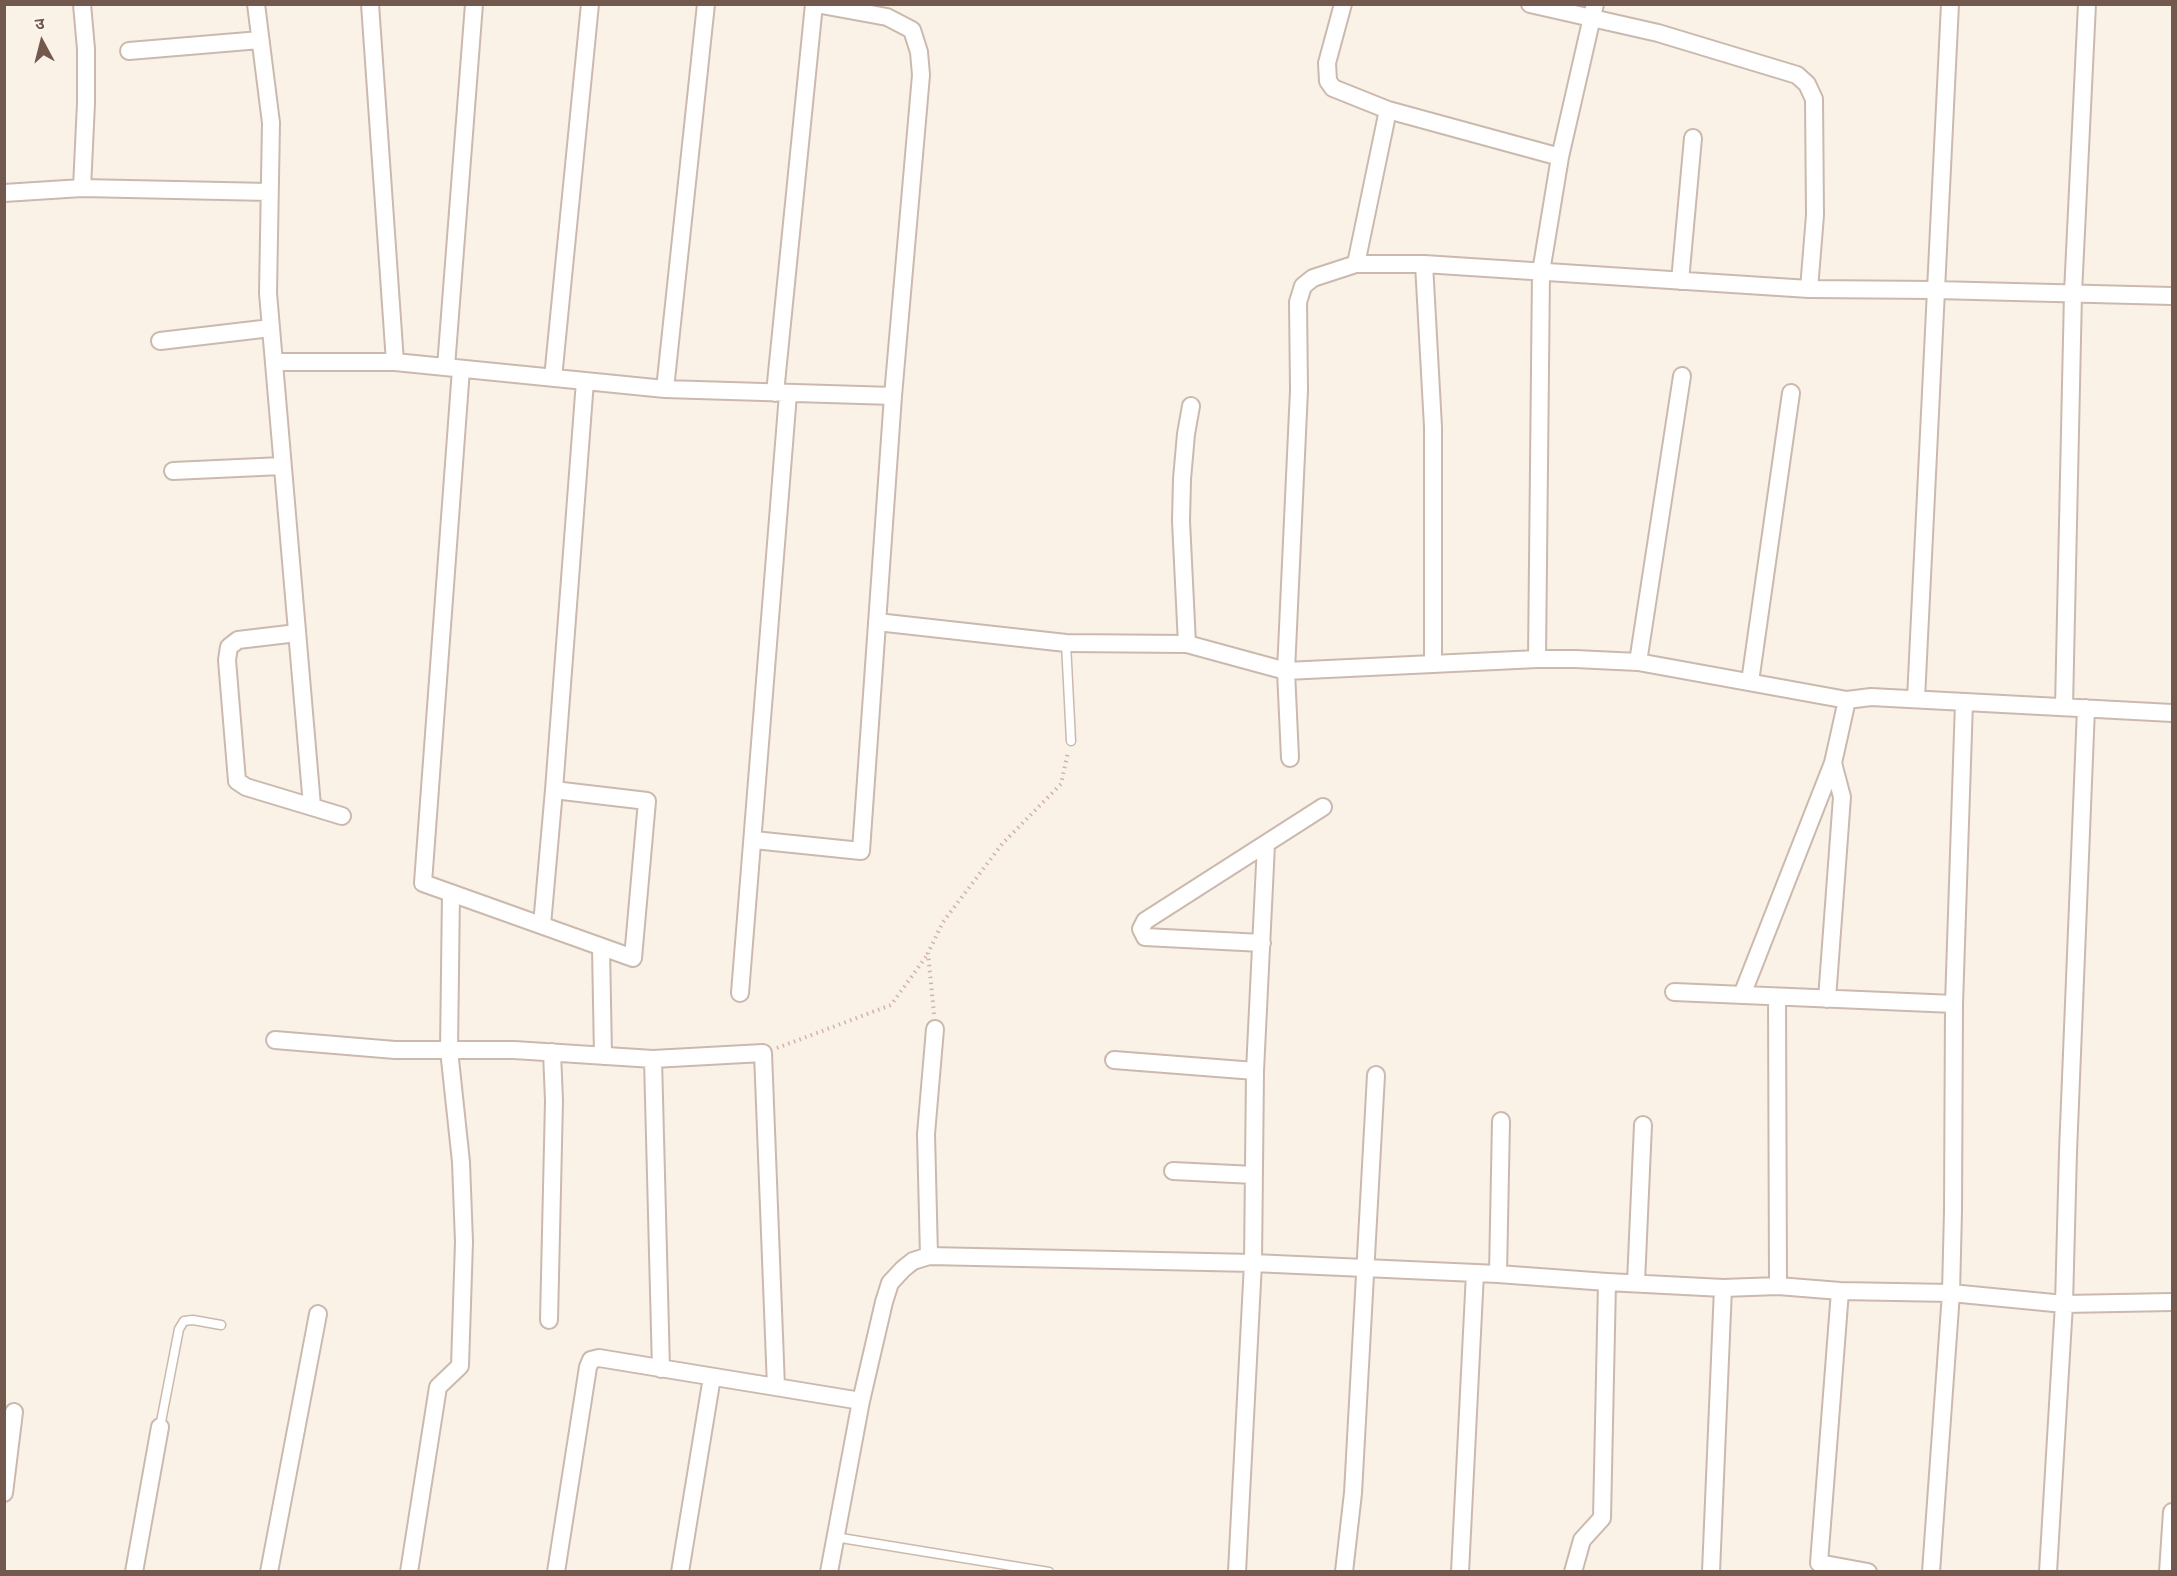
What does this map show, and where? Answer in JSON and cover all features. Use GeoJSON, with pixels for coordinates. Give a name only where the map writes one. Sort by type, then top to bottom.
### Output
{"type":"FeatureCollection","features":[{"type":"Feature","properties":{"kind":"street"},"geometry":{"type":"LineString","coordinates":[[82,4],[86,49],[86,103],[82,188]]}},
{"type":"Feature","properties":{"kind":"street"},"geometry":{"type":"LineString","coordinates":[[256,4],[271,123],[268,293],[312,806]]}},
{"type":"Feature","properties":{"kind":"street"},"geometry":{"type":"LineString","coordinates":[[370,4],[395,362]]}},
{"type":"Feature","properties":{"kind":"street"},"geometry":{"type":"LineString","coordinates":[[474,4],[423,883],[633,958],[647,801],[554,790]]}},
{"type":"Feature","properties":{"kind":"street"},"geometry":{"type":"LineString","coordinates":[[553,378],[590,4]]}},
{"type":"Feature","properties":{"kind":"street"},"geometry":{"type":"LineString","coordinates":[[665,389],[706,4]]}},
{"type":"Feature","properties":{"kind":"street"},"geometry":{"type":"LineString","coordinates":[[740,993],[754,840],[782,393],[815,4],[887,17],[912,30],[920,52],[921,75],[893,396],[861,851],[754,840]]}},
{"type":"Feature","properties":{"kind":"street"},"geometry":{"type":"LineString","coordinates":[[1343,4],[1327,63],[1328,81],[1333,88],[1388,110],[1560,157]]}},
{"type":"Feature","properties":{"kind":"street"},"geometry":{"type":"LineString","coordinates":[[1530,4],[1593,11],[1797,75],[1807,84],[1814,99],[1815,215],[1809,289]]}},
{"type":"Feature","properties":{"kind":"street"},"geometry":{"type":"LineString","coordinates":[[1916,699],[1950,4]]}},
{"type":"Feature","properties":{"kind":"street"},"geometry":{"type":"LineString","coordinates":[[2064,707],[2073,293],[2086,4]]}},
{"type":"Feature","properties":{"kind":"street"},"geometry":{"type":"LineString","coordinates":[[1537,659],[1541,272],[1560,157],[1593,11]]}},
{"type":"Feature","properties":{"kind":"street"},"geometry":{"type":"LineString","coordinates":[[129,51],[260,40]]}},
{"type":"Feature","properties":{"kind":"street"},"geometry":{"type":"LineString","coordinates":[[1356,264],[1388,110]]}},
{"type":"Feature","properties":{"kind":"street"},"geometry":{"type":"LineString","coordinates":[[1680,281],[1693,138]]}},
{"type":"Feature","properties":{"kind":"street"},"geometry":{"type":"LineString","coordinates":[[4,193],[82,188],[270,192]]}},
{"type":"Feature","properties":{"kind":"street"},"geometry":{"type":"LineString","coordinates":[[1290,758],[1286,671],[1299,390],[1298,302],[1303,286],[1313,278],[1356,264],[1424,264],[1809,289],[2172,296]]}},
{"type":"Feature","properties":{"kind":"street"},"geometry":{"type":"LineString","coordinates":[[1424,264],[1433,427],[1433,664]]}},
{"type":"Feature","properties":{"kind":"street"},"geometry":{"type":"LineString","coordinates":[[160,341],[271,328]]}},
{"type":"Feature","properties":{"kind":"street"},"geometry":{"type":"LineString","coordinates":[[274,362],[395,362],[665,389],[893,396]]}},
{"type":"Feature","properties":{"kind":"street"},"geometry":{"type":"LineString","coordinates":[[1638,663],[1682,376]]}},
{"type":"Feature","properties":{"kind":"street"},"geometry":{"type":"LineString","coordinates":[[542,925],[585,381]]}},
{"type":"Feature","properties":{"kind":"street"},"geometry":{"type":"LineString","coordinates":[[1750,682],[1791,393]]}},
{"type":"Feature","properties":{"kind":"street"},"geometry":{"type":"LineString","coordinates":[[1187,644],[1182,479],[1191,406]]}},
{"type":"Feature","properties":{"kind":"street"},"geometry":{"type":"LineString","coordinates":[[173,471],[282,466]]}},
{"type":"Feature","properties":{"kind":"street"},"geometry":{"type":"LineString","coordinates":[[876,622],[1066,643],[1187,644],[1286,671],[1575,658],[1638,663],[1847,700],[1871,697],[2172,713]]}},
{"type":"Feature","properties":{"kind":"street"},"geometry":{"type":"LineString","coordinates":[[297,633],[238,640],[229,647],[227,660],[237,781],[246,787],[342,816]]}},
{"type":"Feature","properties":{"kind":"street"},"geometry":{"type":"LineString","coordinates":[[1742,995],[1833,763],[1847,700]]}},
{"type":"Feature","properties":{"kind":"street"},"geometry":{"type":"LineString","coordinates":[[1931,1572],[1950,1293],[1953,1211],[1953,1004],[1964,702]]}},
{"type":"Feature","properties":{"kind":"street"},"geometry":{"type":"LineString","coordinates":[[2049,1572],[2064,1304],[2086,708]]}},
{"type":"Feature","properties":{"kind":"street"},"geometry":{"type":"LineString","coordinates":[[1827,999],[1842,797],[1833,763]]}},
{"type":"Feature","properties":{"kind":"street"},"geometry":{"type":"LineString","coordinates":[[1262,943],[1145,937],[1141,929],[1145,921],[1323,807]]}},
{"type":"Feature","properties":{"kind":"street"},"geometry":{"type":"LineString","coordinates":[[1237,1572],[1253,1263],[1255,1071],[1266,844]]}},
{"type":"Feature","properties":{"kind":"street"},"geometry":{"type":"LineString","coordinates":[[409,1572],[438,1387],[460,1366],[464,1242],[461,1162],[449,1050],[451,893]]}},
{"type":"Feature","properties":{"kind":"street"},"geometry":{"type":"LineString","coordinates":[[601,946],[603,1056]]}},
{"type":"Feature","properties":{"kind":"street"},"geometry":{"type":"LineString","coordinates":[[1674,992],[1953,1004]]}},
{"type":"Feature","properties":{"kind":"street"},"geometry":{"type":"LineString","coordinates":[[1778,997],[1778,1287]]}},
{"type":"Feature","properties":{"kind":"street"},"geometry":{"type":"LineString","coordinates":[[929,1256],[926,1134],[935,1029]]}},
{"type":"Feature","properties":{"kind":"street"},"geometry":{"type":"LineString","coordinates":[[275,1040],[395,1050],[514,1050],[653,1059],[763,1053],[776,1388]]}},
{"type":"Feature","properties":{"kind":"street"},"geometry":{"type":"LineString","coordinates":[[549,1320],[554,1101],[552,1052]]}},
{"type":"Feature","properties":{"kind":"street"},"geometry":{"type":"LineString","coordinates":[[653,1059],[661,1369]]}},
{"type":"Feature","properties":{"kind":"street"},"geometry":{"type":"LineString","coordinates":[[1114,1060],[1255,1071]]}},
{"type":"Feature","properties":{"kind":"street"},"geometry":{"type":"LineString","coordinates":[[1344,1572],[1353,1492],[1376,1075]]}},
{"type":"Feature","properties":{"kind":"street"},"geometry":{"type":"LineString","coordinates":[[1498,1274],[1501,1121]]}},
{"type":"Feature","properties":{"kind":"street"},"geometry":{"type":"LineString","coordinates":[[1636,1282],[1643,1125]]}},
{"type":"Feature","properties":{"kind":"street"},"geometry":{"type":"LineString","coordinates":[[1173,1171],[1254,1174]]}},
{"type":"Feature","properties":{"kind":"street"},"geometry":{"type":"LineString","coordinates":[[829,1572],[861,1401],[890,1283],[913,1261],[929,1256],[1253,1263],[1498,1274],[1723,1288],[1778,1287],[1840,1291],[1950,1293],[2064,1304],[2172,1302]]}},
{"type":"Feature","properties":{"kind":"street"},"geometry":{"type":"LineString","coordinates":[[1460,1572],[1475,1273]]}},
{"type":"Feature","properties":{"kind":"street"},"geometry":{"type":"LineString","coordinates":[[1573,1572],[1582,1540],[1602,1518],[1607,1282]]}},
{"type":"Feature","properties":{"kind":"street"},"geometry":{"type":"LineString","coordinates":[[1712,1572],[1723,1288]]}},
{"type":"Feature","properties":{"kind":"street"},"geometry":{"type":"LineString","coordinates":[[1840,1291],[1819,1563],[1864,1571]]}},
{"type":"Feature","properties":{"kind":"street"},"geometry":{"type":"LineString","coordinates":[[269,1572],[318,1314]]}},
{"type":"Feature","properties":{"kind":"street"},"geometry":{"type":"LineString","coordinates":[[556,1572],[588,1367],[591,1360],[599,1358],[861,1401]]}},
{"type":"Feature","properties":{"kind":"street"},"geometry":{"type":"LineString","coordinates":[[680,1572],[712,1377]]}},
{"type":"Feature","properties":{"kind":"street"},"geometry":{"type":"LineString","coordinates":[[4,1493],[14,1412]]}},
{"type":"Feature","properties":{"kind":"street"},"geometry":{"type":"LineString","coordinates":[[135,1572],[160,1427]]}},
{"type":"Feature","properties":{"kind":"street"},"geometry":{"type":"LineString","coordinates":[[2168,1572],[2172,1512]]}},
{"type":"Feature","properties":{"kind":"lane"},"geometry":{"type":"LineString","coordinates":[[1066,643],[1071,741]]}},
{"type":"Feature","properties":{"kind":"lane"},"geometry":{"type":"LineString","coordinates":[[160,1427],[179,1329],[184,1321],[193,1320],[221,1325]]}},
{"type":"Feature","properties":{"kind":"lane"},"geometry":{"type":"LineString","coordinates":[[835,1537],[1049,1572]]}},
{"type":"Feature","properties":{"kind":"path"},"geometry":{"type":"LineString","coordinates":[[763,1053],[891,1005],[928,953],[942,922],[1002,844],[1061,784],[1071,741]]}},
{"type":"Feature","properties":{"kind":"path"},"geometry":{"type":"LineString","coordinates":[[928,953],[935,1029]]}}]}
